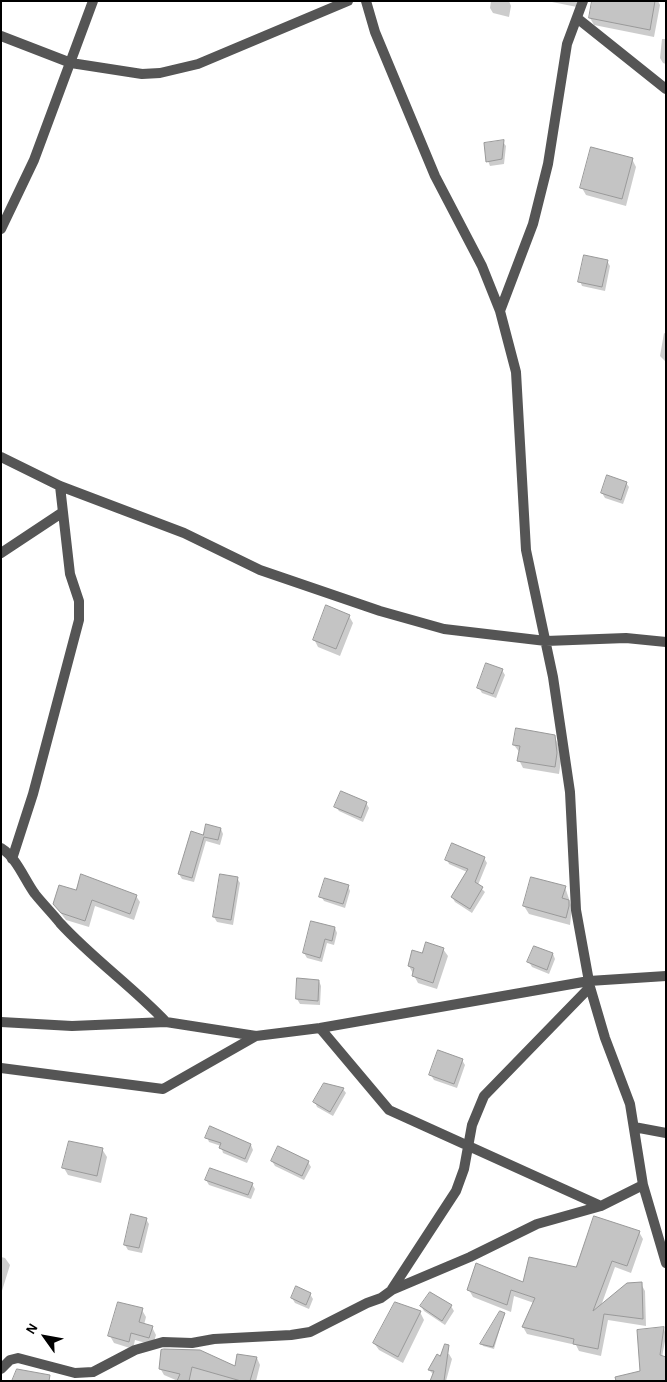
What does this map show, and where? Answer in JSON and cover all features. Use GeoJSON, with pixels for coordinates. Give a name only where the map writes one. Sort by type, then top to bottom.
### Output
{"type":"FeatureCollection","features":[{"type":"Feature","properties":{"kind":"street"},"geometry":{"type":"LineString","coordinates":[[1,229],[34,160],[93,1]]}},
{"type":"Feature","properties":{"kind":"street"},"geometry":{"type":"LineString","coordinates":[[1,36],[71,64],[142,74],[179,69],[198,64],[348,1]]}},
{"type":"Feature","properties":{"kind":"street"},"geometry":{"type":"LineString","coordinates":[[366,1],[375,32],[435,176],[482,266],[500,311],[516,372],[526,550],[553,676],[570,792],[576,910],[590,984],[605,1038],[630,1104],[644,1185],[666,1263]]}},
{"type":"Feature","properties":{"kind":"street"},"geometry":{"type":"LineString","coordinates":[[500,311],[533,224],[548,164],[567,44],[583,1]]}},
{"type":"Feature","properties":{"kind":"street"},"geometry":{"type":"LineString","coordinates":[[577,18],[666,89]]}},
{"type":"Feature","properties":{"kind":"street"},"geometry":{"type":"LineString","coordinates":[[1,458],[60,486],[184,533],[260,570],[380,611],[444,629],[546,641],[626,638],[666,642]]}},
{"type":"Feature","properties":{"kind":"street"},"geometry":{"type":"LineString","coordinates":[[12,858],[33,794],[80,620],[79,601],[70,574],[60,486]]}},
{"type":"Feature","properties":{"kind":"street"},"geometry":{"type":"LineString","coordinates":[[1,553],[64,512]]}},
{"type":"Feature","properties":{"kind":"street"},"geometry":{"type":"LineString","coordinates":[[1,848],[12,858],[35,894],[61,924],[92,954],[143,998],[166,1022]]}},
{"type":"Feature","properties":{"kind":"street"},"geometry":{"type":"LineString","coordinates":[[1,1022],[72,1026],[166,1022],[256,1036],[320,1028],[590,984],[666,976]]}},
{"type":"Feature","properties":{"kind":"street"},"geometry":{"type":"LineString","coordinates":[[392,1290],[456,1191],[464,1169],[472,1125],[484,1096],[590,984]]}},
{"type":"Feature","properties":{"kind":"street"},"geometry":{"type":"LineString","coordinates":[[320,1028],[389,1110],[601,1206]]}},
{"type":"Feature","properties":{"kind":"street"},"geometry":{"type":"LineString","coordinates":[[1,1068],[163,1089],[256,1036]]}},
{"type":"Feature","properties":{"kind":"street"},"geometry":{"type":"LineString","coordinates":[[634,1127],[666,1133]]}},
{"type":"Feature","properties":{"kind":"street"},"geometry":{"type":"LineString","coordinates":[[1,1369],[10,1360],[18,1358],[75,1373],[93,1372],[135,1350],[163,1342],[192,1343],[214,1339],[291,1335],[310,1332],[366,1303],[381,1298],[392,1290],[470,1257],[537,1224],[601,1206],[644,1185]]}},
{"type":"Feature","properties":{"kind":"building"},"geometry":{"type":"Polygon","coordinates":[[[592,1],[655,1],[650,30],[589,18],[592,1]]]}},
{"type":"Feature","properties":{"kind":"building"},"geometry":{"type":"Polygon","coordinates":[[[504,140],[502,159],[486,162],[484,143],[504,140]]]}},
{"type":"Feature","properties":{"kind":"building"},"geometry":{"type":"Polygon","coordinates":[[[591,147],[633,158],[622,199],[580,188],[591,147]]]}},
{"type":"Feature","properties":{"kind":"building"},"geometry":{"type":"Polygon","coordinates":[[[584,255],[608,260],[602,287],[578,282],[584,255]]]}},
{"type":"Feature","properties":{"kind":"building"},"geometry":{"type":"Polygon","coordinates":[[[607,475],[627,482],[621,500],[601,493],[607,475]]]}},
{"type":"Feature","properties":{"kind":"building"},"geometry":{"type":"Polygon","coordinates":[[[326,605],[350,615],[336,649],[313,640],[326,605]]]}},
{"type":"Feature","properties":{"kind":"building"},"geometry":{"type":"Polygon","coordinates":[[[486,663],[503,669],[493,694],[477,688],[486,663]]]}},
{"type":"Feature","properties":{"kind":"building"},"geometry":{"type":"Polygon","coordinates":[[[516,728],[555,735],[557,753],[555,767],[517,761],[520,746],[513,745],[516,728]]]}},
{"type":"Feature","properties":{"kind":"building"},"geometry":{"type":"Polygon","coordinates":[[[341,791],[367,802],[361,818],[334,807],[341,791]]]}},
{"type":"Feature","properties":{"kind":"building"},"geometry":{"type":"Polygon","coordinates":[[[206,824],[221,828],[218,840],[204,837],[192,878],[178,874],[191,831],[203,835],[206,824]]]}},
{"type":"Feature","properties":{"kind":"building"},"geometry":{"type":"Polygon","coordinates":[[[452,843],[485,857],[475,882],[483,887],[470,909],[451,897],[468,869],[445,860],[452,843]]]}},
{"type":"Feature","properties":{"kind":"building"},"geometry":{"type":"Polygon","coordinates":[[[81,874],[137,895],[130,914],[92,900],[85,921],[61,913],[53,904],[59,885],[76,890],[81,874]]]}},
{"type":"Feature","properties":{"kind":"building"},"geometry":{"type":"Polygon","coordinates":[[[220,874],[238,877],[231,920],[213,917],[220,874]]]}},
{"type":"Feature","properties":{"kind":"building"},"geometry":{"type":"Polygon","coordinates":[[[531,877],[566,886],[562,898],[569,900],[566,918],[523,906],[531,877]]]}},
{"type":"Feature","properties":{"kind":"building"},"geometry":{"type":"Polygon","coordinates":[[[325,878],[349,885],[343,904],[319,897],[325,878]]]}},
{"type":"Feature","properties":{"kind":"building"},"geometry":{"type":"Polygon","coordinates":[[[311,921],[335,927],[332,941],[325,939],[320,958],[303,953],[311,921]]]}},
{"type":"Feature","properties":{"kind":"building"},"geometry":{"type":"Polygon","coordinates":[[[426,942],[444,948],[433,983],[412,976],[414,968],[408,966],[412,950],[422,953],[426,942]]]}},
{"type":"Feature","properties":{"kind":"building"},"geometry":{"type":"Polygon","coordinates":[[[534,946],[553,953],[547,970],[527,962],[534,946]]]}},
{"type":"Feature","properties":{"kind":"building"},"geometry":{"type":"Polygon","coordinates":[[[297,978],[319,980],[318,1001],[296,999],[297,978]]]}},
{"type":"Feature","properties":{"kind":"building"},"geometry":{"type":"Polygon","coordinates":[[[438,1050],[463,1059],[454,1084],[429,1075],[438,1050]]]}},
{"type":"Feature","properties":{"kind":"building"},"geometry":{"type":"Polygon","coordinates":[[[324,1083],[344,1088],[330,1112],[313,1102],[324,1083]]]}},
{"type":"Feature","properties":{"kind":"building"},"geometry":{"type":"Polygon","coordinates":[[[210,1126],[251,1144],[245,1159],[219,1148],[221,1143],[205,1138],[210,1126]]]}},
{"type":"Feature","properties":{"kind":"building"},"geometry":{"type":"Polygon","coordinates":[[[69,1141],[103,1148],[97,1176],[62,1168],[69,1141]]]}},
{"type":"Feature","properties":{"kind":"building"},"geometry":{"type":"Polygon","coordinates":[[[278,1146],[309,1161],[302,1176],[271,1161],[278,1146]]]}},
{"type":"Feature","properties":{"kind":"building"},"geometry":{"type":"Polygon","coordinates":[[[210,1168],[253,1183],[248,1195],[205,1180],[210,1168]]]}},
{"type":"Feature","properties":{"kind":"building"},"geometry":{"type":"Polygon","coordinates":[[[131,1214],[147,1218],[139,1248],[124,1245],[131,1214]]]}},
{"type":"Feature","properties":{"kind":"building"},"geometry":{"type":"Polygon","coordinates":[[[594,1216],[640,1231],[627,1266],[612,1261],[593,1311],[627,1283],[642,1282],[643,1319],[604,1314],[598,1349],[573,1344],[574,1339],[522,1327],[535,1298],[511,1290],[507,1305],[467,1290],[476,1263],[523,1282],[529,1257],[576,1267],[594,1216]]]}},
{"type":"Feature","properties":{"kind":"building"},"geometry":{"type":"Polygon","coordinates":[[[296,1286],[311,1293],[306,1305],[291,1298],[296,1286]]]}},
{"type":"Feature","properties":{"kind":"building"},"geometry":{"type":"Polygon","coordinates":[[[430,1292],[452,1305],[442,1321],[420,1306],[430,1292]]]}},
{"type":"Feature","properties":{"kind":"building"},"geometry":{"type":"Polygon","coordinates":[[[118,1302],[143,1308],[139,1322],[153,1326],[149,1338],[131,1333],[129,1342],[108,1336],[118,1302]]]}},
{"type":"Feature","properties":{"kind":"building"},"geometry":{"type":"Polygon","coordinates":[[[395,1302],[421,1311],[398,1357],[373,1343],[395,1302]]]}},
{"type":"Feature","properties":{"kind":"building"},"geometry":{"type":"Polygon","coordinates":[[[500,1311],[505,1313],[493,1347],[480,1344],[500,1311]]]}},
{"type":"Feature","properties":{"kind":"building"},"geometry":{"type":"Polygon","coordinates":[[[664,1327],[660,1355],[666,1357],[666,1381],[616,1381],[615,1377],[640,1371],[637,1330],[664,1327]]]}},
{"type":"Feature","properties":{"kind":"building"},"geometry":{"type":"Polygon","coordinates":[[[445,1344],[449,1345],[444,1381],[430,1381],[434,1371],[428,1370],[437,1354],[440,1356],[445,1344]]]}},
{"type":"Feature","properties":{"kind":"building"},"geometry":{"type":"Polygon","coordinates":[[[161,1350],[200,1350],[235,1366],[237,1354],[257,1357],[250,1381],[241,1381],[192,1367],[189,1381],[177,1381],[180,1374],[159,1369],[161,1350]]]}},
{"type":"Feature","properties":{"kind":"building"},"geometry":{"type":"Polygon","coordinates":[[[17,1369],[50,1375],[49,1381],[12,1381],[17,1369]]]}}]}
